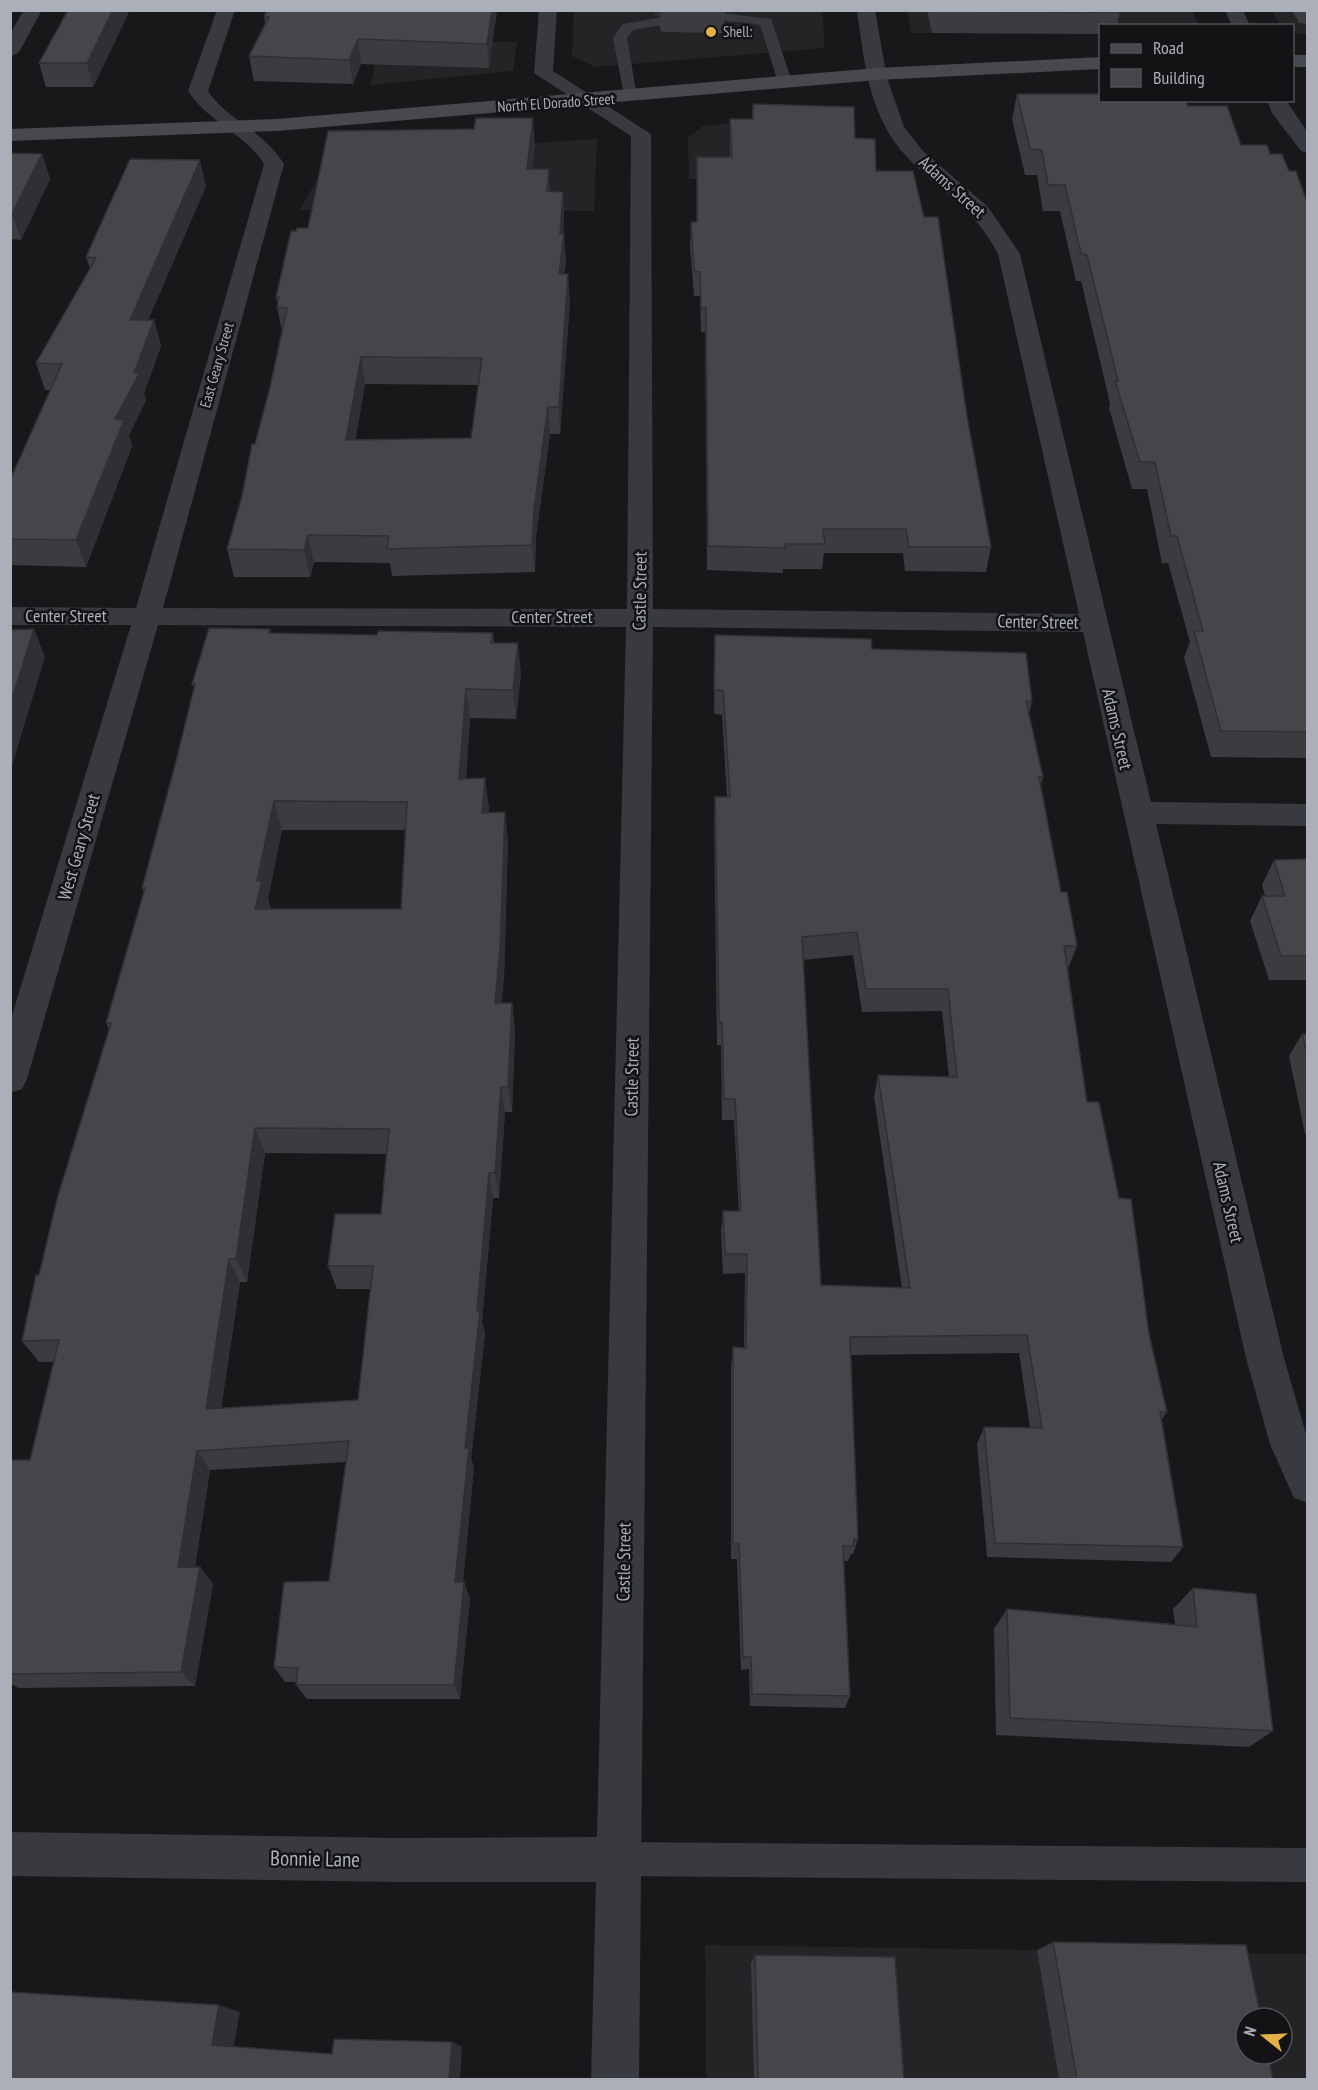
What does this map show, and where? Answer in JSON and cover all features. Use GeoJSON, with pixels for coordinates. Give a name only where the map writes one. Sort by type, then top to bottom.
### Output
{"type":"FeatureCollection","features":[{"type":"Feature","properties":{"kind":"main road","name":"North El Dorado Street"},"geometry":{"type":"LineString","coordinates":[[10,135],[239,127],[630,97],[877,74],[1099,63]]}},
{"type":"Feature","properties":{"kind":"street"},"geometry":{"type":"LineString","coordinates":[[10,52],[33,10]]}},
{"type":"Feature","properties":{"kind":"street","name":"East Geary Street"},"geometry":{"type":"LineString","coordinates":[[147,616],[274,164],[266,148],[204,103],[198,91],[226,10]]}},
{"type":"Feature","properties":{"kind":"street"},"geometry":{"type":"LineString","coordinates":[[548,10],[543,72],[591,100]]}},
{"type":"Feature","properties":{"kind":"street","name":"Adams Street"},"geometry":{"type":"LineString","coordinates":[[866,10],[877,74],[886,108],[904,142],[979,208],[998,232],[1009,254],[1265,1359],[1289,1444],[1308,1484]]}},
{"type":"Feature","properties":{"kind":"street","name":"Castle Street"},"geometry":{"type":"LineString","coordinates":[[591,100],[642,134],[640,618],[615,2079]]}},
{"type":"Feature","properties":{"kind":"street"},"geometry":{"type":"LineString","coordinates":[[1277,102],[1282,113],[1308,147]]}},
{"type":"Feature","properties":{"kind":"street","name":"Center Street"},"geometry":{"type":"LineString","coordinates":[[10,616],[640,618],[1093,623]]}},
{"type":"Feature","properties":{"kind":"street","name":"West Geary Street"},"geometry":{"type":"LineString","coordinates":[[10,1079],[147,616]]}},
{"type":"Feature","properties":{"kind":"street"},"geometry":{"type":"LineString","coordinates":[[1137,813],[1308,815]]}},
{"type":"Feature","properties":{"kind":"street","name":"Bonnie Lane"},"geometry":{"type":"LineString","coordinates":[[10,1854],[396,1860],[620,1859]]}},
{"type":"Feature","properties":{"kind":"lane"},"geometry":{"type":"LineString","coordinates":[[630,97],[620,38],[628,27],[670,19],[736,15],[766,22],[785,82]]}},
{"type":"Feature","properties":{"kind":"lane"},"geometry":{"type":"LineString","coordinates":[[620,1859],[1308,1865]]}},
{"type":"Feature","properties":{"kind":"shaded area"},"geometry":{"type":"Polygon","coordinates":[[[574,11],[823,11],[824,48],[595,67],[572,56],[574,11]]]}},
{"type":"Feature","properties":{"kind":"shaded area"},"geometry":{"type":"Polygon","coordinates":[[[907,11],[1192,11],[1198,24],[1099,24],[1099,34],[911,33],[907,11]]]}},
{"type":"Feature","properties":{"kind":"shaded area"},"geometry":{"type":"Polygon","coordinates":[[[1272,11],[1307,11],[1307,34],[1294,34],[1294,24],[1279,24],[1272,11]]]}},
{"type":"Feature","properties":{"kind":"shaded area"},"geometry":{"type":"Polygon","coordinates":[[[381,42],[517,42],[513,71],[370,85],[381,42]]]}},
{"type":"Feature","properties":{"kind":"shaded area"},"geometry":{"type":"Polygon","coordinates":[[[789,118],[794,179],[689,179],[688,138],[703,126],[789,118]]]}},
{"type":"Feature","properties":{"kind":"shaded area"},"geometry":{"type":"Polygon","coordinates":[[[597,139],[594,211],[300,210],[330,156],[597,139]]]}},
{"type":"Feature","properties":{"kind":"shaded area"},"geometry":{"type":"Polygon","coordinates":[[[705,1945],[1307,1954],[1307,2079],[706,2079],[705,1945]]]}},
{"type":"Feature","properties":{"kind":"building"},"geometry":{"type":"Polygon","coordinates":[[[68,10],[113,10],[87,63],[39,63],[68,10]]]}},
{"type":"Feature","properties":{"kind":"building"},"geometry":{"type":"Polygon","coordinates":[[[267,10],[492,10],[487,44],[358,39],[349,60],[249,56],[269,17],[264,16],[267,10]]]}},
{"type":"Feature","properties":{"kind":"building"},"geometry":{"type":"Polygon","coordinates":[[[1119,10],[1120,12],[935,11],[1119,10]]]}},
{"type":"Feature","properties":{"kind":"building"},"geometry":{"type":"Polygon","coordinates":[[[1017,94],[1099,94],[1099,102],[1186,102],[1188,106],[1227,106],[1241,145],[1267,145],[1270,154],[1282,154],[1289,171],[1296,171],[1308,205],[1308,732],[1221,731],[1194,631],[1203,631],[1177,536],[1171,536],[1155,462],[1140,462],[1115,381],[1118,381],[1087,255],[1081,254],[1065,185],[1048,185],[1042,150],[1030,149],[1017,94]]]}},
{"type":"Feature","properties":{"kind":"building"},"geometry":{"type":"Polygon","coordinates":[[[753,104],[854,107],[855,138],[875,139],[876,171],[913,171],[924,217],[938,217],[967,416],[991,547],[909,547],[906,529],[823,529],[825,544],[785,544],[785,548],[708,546],[706,308],[701,308],[700,272],[694,271],[691,222],[697,222],[697,157],[732,157],[730,119],[753,119],[753,104]]]}},
{"type":"Feature","properties":{"kind":"building"},"geometry":{"type":"Polygon","coordinates":[[[476,118],[533,118],[527,169],[549,169],[547,191],[563,192],[560,234],[564,234],[559,274],[568,274],[559,407],[548,407],[534,509],[532,545],[387,549],[389,536],[308,535],[304,550],[227,549],[242,496],[252,444],[255,444],[270,387],[287,308],[277,307],[279,297],[276,297],[291,231],[296,231],[297,228],[308,228],[328,131],[474,129],[476,118]],[[361,357],[346,440],[471,438],[482,358],[361,357]]]}},
{"type":"Feature","properties":{"kind":"building"},"geometry":{"type":"Polygon","coordinates":[[[10,153],[42,154],[12,214],[10,214],[10,153]]]}},
{"type":"Feature","properties":{"kind":"building"},"geometry":{"type":"Polygon","coordinates":[[[130,159],[200,160],[130,320],[154,320],[134,373],[139,374],[115,419],[124,420],[76,540],[10,539],[10,480],[62,364],[36,363],[96,258],[86,257],[130,159]]]}},
{"type":"Feature","properties":{"kind":"building"},"geometry":{"type":"Polygon","coordinates":[[[209,628],[270,629],[269,633],[377,635],[378,631],[493,633],[491,643],[518,643],[513,690],[466,689],[459,779],[485,778],[482,813],[505,812],[500,949],[495,1003],[512,1003],[508,1087],[501,1087],[495,1173],[489,1173],[477,1311],[480,1311],[465,1448],[469,1448],[455,1582],[464,1582],[454,1685],[296,1685],[298,1668],[274,1667],[284,1582],[329,1581],[349,1441],[197,1451],[178,1567],[200,1567],[181,1672],[10,1674],[10,1460],[30,1460],[59,1340],[22,1341],[36,1275],[39,1275],[57,1199],[111,1023],[106,1023],[145,888],[142,888],[195,684],[192,684],[209,628]],[[274,801],[257,881],[262,881],[255,909],[401,909],[407,802],[274,801]],[[255,1128],[236,1259],[229,1259],[206,1409],[358,1400],[373,1266],[328,1266],[335,1214],[381,1214],[389,1129],[255,1128]]]}},
{"type":"Feature","properties":{"kind":"building"},"geometry":{"type":"Polygon","coordinates":[[[34,629],[10,705],[10,630],[34,629]]]}},
{"type":"Feature","properties":{"kind":"building"},"geometry":{"type":"Polygon","coordinates":[[[715,635],[871,639],[872,649],[1026,653],[1032,701],[1026,701],[1043,777],[1039,777],[1061,892],[1067,892],[1077,946],[1064,946],[1087,1102],[1099,1102],[1119,1198],[1131,1199],[1149,1334],[1167,1412],[1160,1412],[1183,1547],[995,1543],[984,1427],[1042,1428],[1027,1335],[850,1337],[858,1539],[854,1539],[853,1546],[843,1546],[850,1696],[752,1694],[751,1657],[743,1657],[739,1544],[733,1544],[733,1347],[746,1348],[747,1254],[725,1254],[723,1211],[741,1211],[735,1099],[724,1099],[722,1022],[719,1022],[715,797],[730,797],[723,690],[714,690],[715,635]],[[857,932],[802,937],[821,1285],[910,1288],[878,1075],[957,1077],[948,989],[866,989],[857,932]]]}},
{"type":"Feature","properties":{"kind":"building"},"geometry":{"type":"Polygon","coordinates":[[[1308,859],[1308,956],[1281,956],[1262,896],[1285,896],[1274,860],[1308,859]]]}},
{"type":"Feature","properties":{"kind":"building"},"geometry":{"type":"Polygon","coordinates":[[[1302,1034],[1308,1034],[1308,1057],[1302,1034]]]}},
{"type":"Feature","properties":{"kind":"building"},"geometry":{"type":"Polygon","coordinates":[[[1193,1588],[1256,1594],[1273,1731],[1010,1718],[1007,1609],[1197,1627],[1193,1588]]]}},
{"type":"Feature","properties":{"kind":"building"},"geometry":{"type":"Polygon","coordinates":[[[1053,1942],[1246,1945],[1259,2006],[1234,2006],[1234,2066],[1270,2066],[1273,2079],[1077,2079],[1053,1942]]]}},
{"type":"Feature","properties":{"kind":"building"},"geometry":{"type":"Polygon","coordinates":[[[755,1955],[895,1957],[904,2079],[758,2079],[755,1955]]]}},
{"type":"Feature","properties":{"kind":"building"},"geometry":{"type":"Polygon","coordinates":[[[10,1992],[219,2005],[212,2045],[332,2054],[334,2039],[452,2042],[449,2079],[10,2079],[10,1992]]]}},
{"type":"Feature","properties":{"kind":"place","name":"Shell:"},"geometry":{"type":"Point","coordinates":[711,32]}}]}
